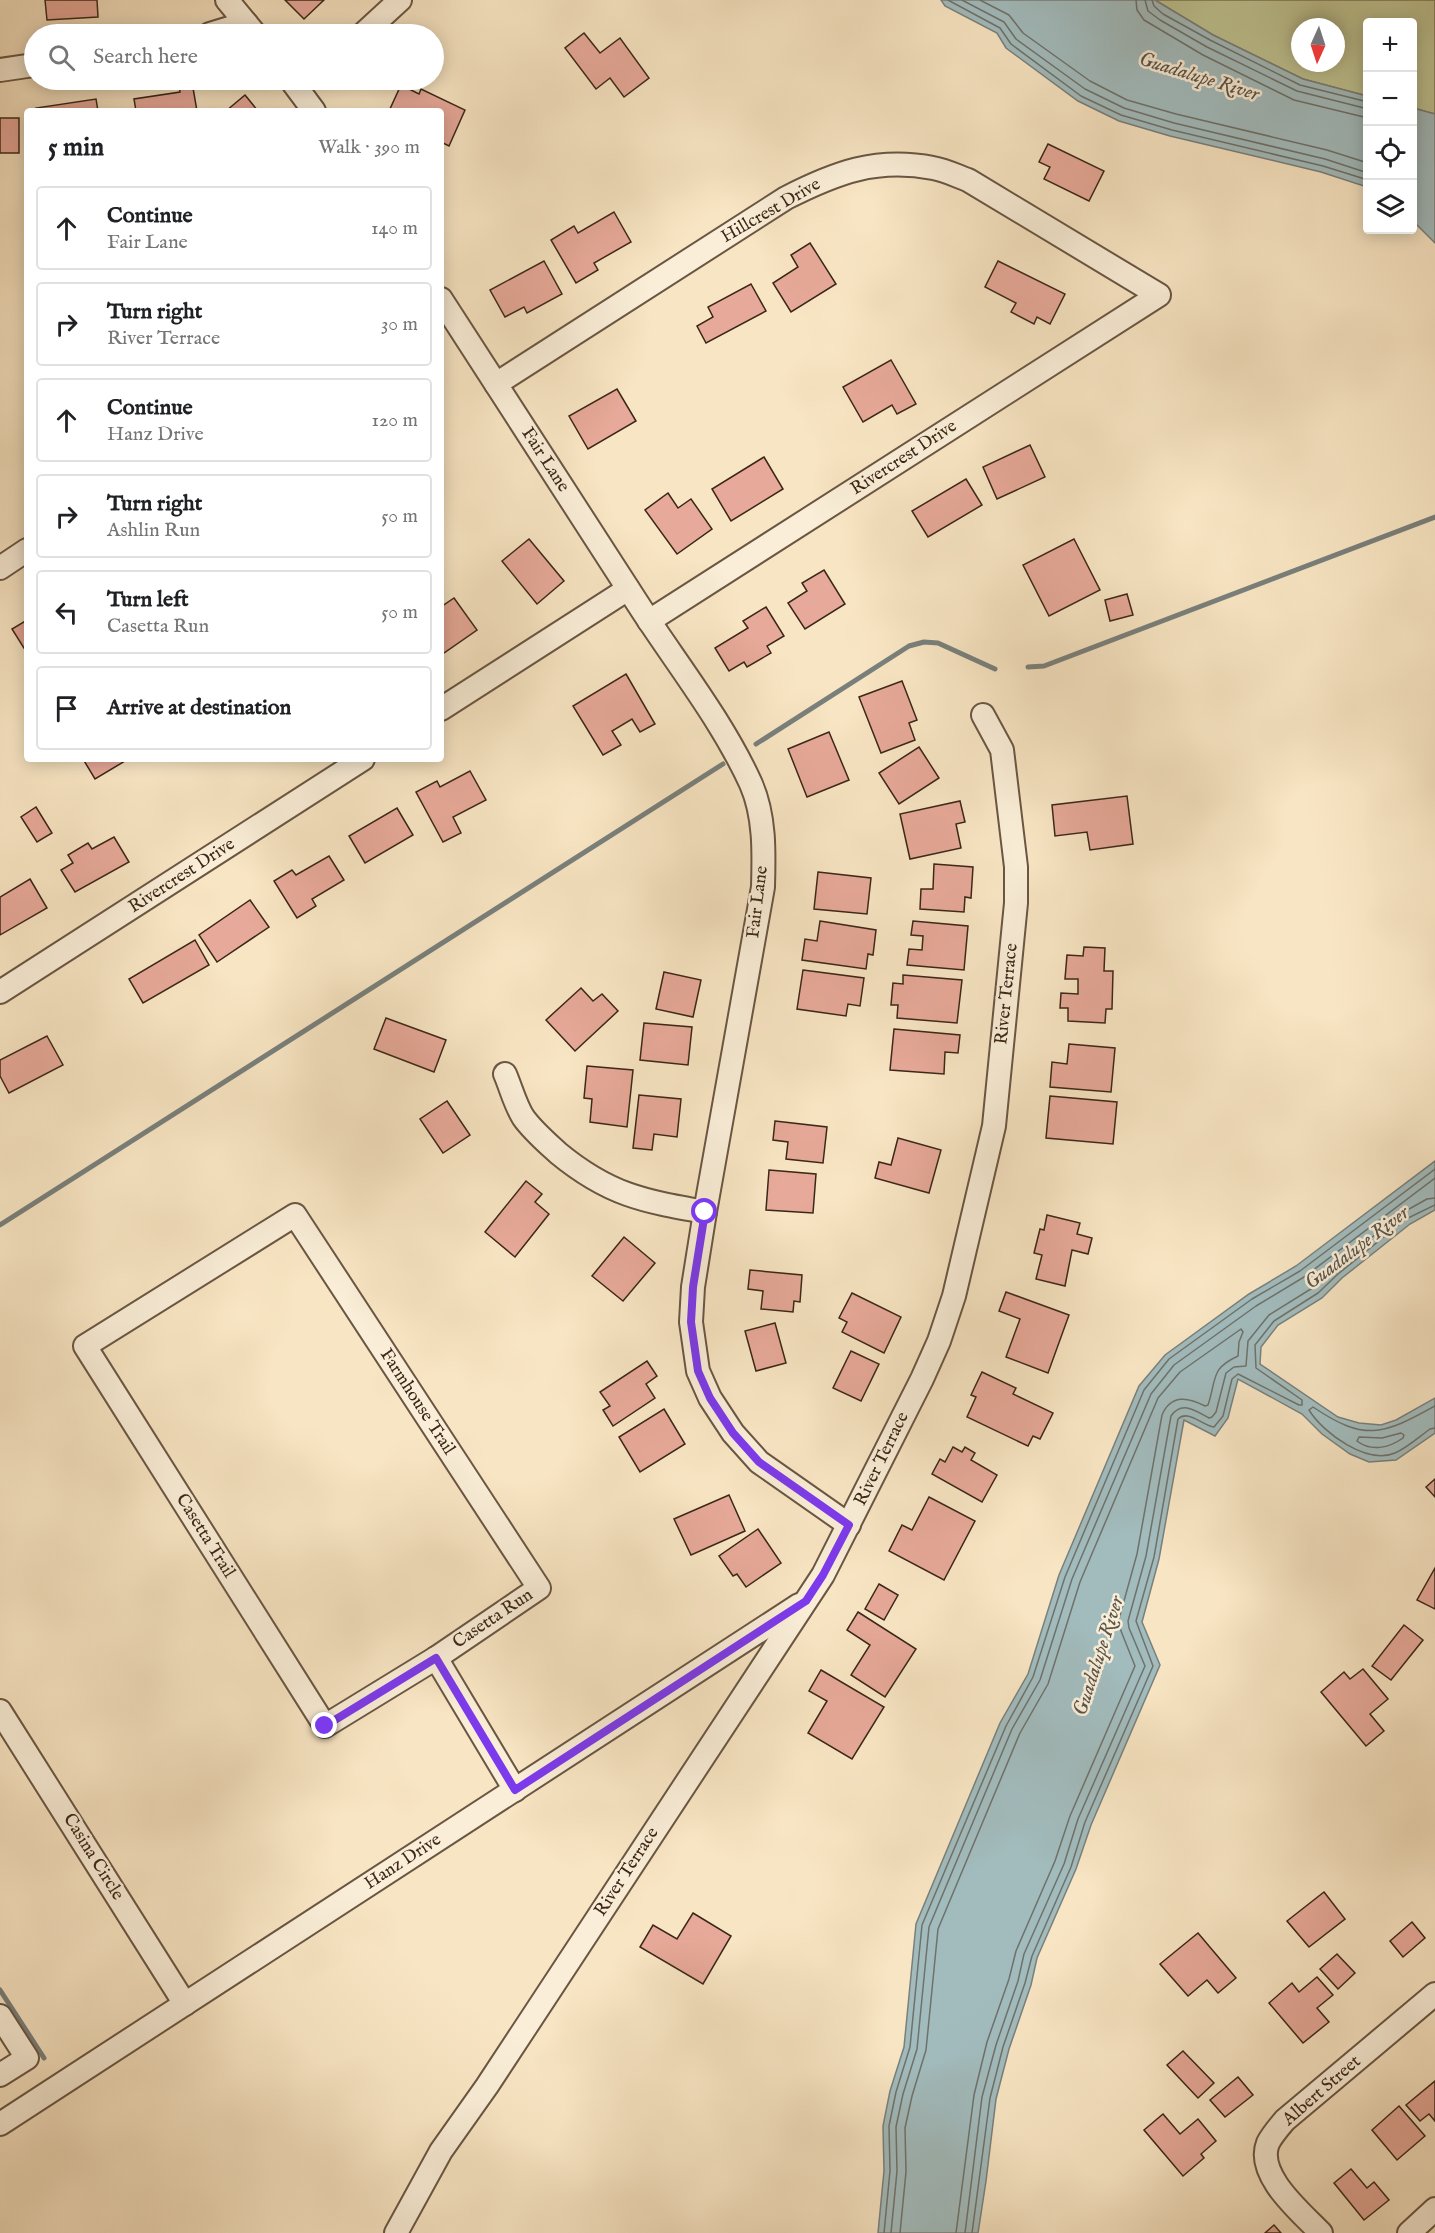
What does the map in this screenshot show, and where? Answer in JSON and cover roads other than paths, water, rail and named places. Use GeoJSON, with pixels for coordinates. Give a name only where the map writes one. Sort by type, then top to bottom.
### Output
{"type":"FeatureCollection","features":[{"type":"Feature","properties":{"kind":"street"},"geometry":{"type":"LineString","coordinates":[[227,0],[246,24]]}},
{"type":"Feature","properties":{"kind":"street"},"geometry":{"type":"LineString","coordinates":[[374,24],[399,0]]}},
{"type":"Feature","properties":{"kind":"street"},"geometry":{"type":"LineString","coordinates":[[0,70],[24,66]]}},
{"type":"Feature","properties":{"kind":"street","name":"Hillcrest Drive"},"geometry":{"type":"LineString","coordinates":[[496,384],[786,198],[821,180],[863,167],[897,164],[934,168],[968,180],[1159,295]]}},
{"type":"Feature","properties":{"kind":"street","name":"Rivercrest Drive"},"geometry":{"type":"LineString","coordinates":[[649,621],[1159,295]]}},
{"type":"Feature","properties":{"kind":"street","name":"Fair Lane"},"geometry":{"type":"LineString","coordinates":[[444,304],[628,589],[725,734],[752,786],[761,820],[764,846],[763,887],[705,1212],[693,1287],[691,1322],[698,1371],[706,1389],[733,1433],[759,1462],[849,1525]]}},
{"type":"Feature","properties":{"kind":"street"},"geometry":{"type":"LineString","coordinates":[[0,568],[24,552]]}},
{"type":"Feature","properties":{"kind":"street"},"geometry":{"type":"LineString","coordinates":[[444,707],[628,589]]}},
{"type":"Feature","properties":{"kind":"street","name":"River Terrace"},"geometry":{"type":"LineString","coordinates":[[396,2233],[441,2151],[487,2086],[823,1575],[939,1341],[954,1296],[994,1125],[1016,903],[1016,867],[1002,750],[983,715]]}},
{"type":"Feature","properties":{"kind":"street","name":"Rivercrest Drive"},"geometry":{"type":"LineString","coordinates":[[0,992],[358,762]]}},
{"type":"Feature","properties":{"kind":"street"},"geometry":{"type":"LineString","coordinates":[[505,1074],[523,1116],[544,1141],[592,1179],[613,1190],[644,1201],[705,1212]]}},
{"type":"Feature","properties":{"kind":"street","name":"Casetta Trail"},"geometry":{"type":"LineString","coordinates":[[295,1215],[85,1346],[325,1726]]}},
{"type":"Feature","properties":{"kind":"street","name":"Farmhouse Trail"},"geometry":{"type":"LineString","coordinates":[[295,1215],[539,1588]]}},
{"type":"Feature","properties":{"kind":"street","name":"Casetta Run"},"geometry":{"type":"LineString","coordinates":[[325,1726],[436,1658],[539,1588]]}},
{"type":"Feature","properties":{"kind":"street","name":"Hanz Drive"},"geometry":{"type":"LineString","coordinates":[[0,2124],[806,1601]]}},
{"type":"Feature","properties":{"kind":"street"},"geometry":{"type":"LineString","coordinates":[[436,1658],[515,1790]]}},
{"type":"Feature","properties":{"kind":"street","name":"Casina Circle"},"geometry":{"type":"LineString","coordinates":[[0,1711],[185,2004]]}},
{"type":"Feature","properties":{"kind":"street","name":"Albert Street"},"geometry":{"type":"LineString","coordinates":[[1321,2233],[1279,2188],[1272,2177],[1267,2164],[1267,2145],[1285,2120],[1435,1994]]}},
{"type":"Feature","properties":{"kind":"street"},"geometry":{"type":"LineString","coordinates":[[0,2016],[27,2058],[0,2075]]}},
{"type":"Feature","properties":{"kind":"street"},"geometry":{"type":"LineString","coordinates":[[1409,2233],[1435,2209]]}},
{"type":"Feature","properties":{"kind":"water","name":"Guadalupe River"},"geometry":{"type":"Polygon","coordinates":[[[941,0],[1155,0],[1213,35],[1303,79],[1363,95],[1363,186],[1321,172],[1170,136],[1119,121],[1078,101],[1006,48],[997,33],[945,6],[941,0]]]}},
{"type":"Feature","properties":{"kind":"water"},"geometry":{"type":"Polygon","coordinates":[[[1417,109],[1435,114],[1435,243],[1417,225],[1417,109]]]}},
{"type":"Feature","properties":{"kind":"water","name":"Guadalupe River"},"geometry":{"type":"Polygon","coordinates":[[[1435,1161],[1435,1210],[1410,1224],[1342,1278],[1322,1298],[1278,1325],[1261,1347],[1260,1364],[1338,1417],[1359,1423],[1381,1425],[1396,1420],[1435,1398],[1435,1433],[1396,1460],[1369,1462],[1350,1454],[1322,1434],[1302,1414],[1238,1379],[1228,1418],[1215,1436],[1184,1420],[1159,1559],[1142,1622],[1160,1665],[1037,1958],[996,2099],[978,2233],[878,2233],[884,2171],[883,2126],[890,2091],[904,2047],[916,1924],[1000,1723],[1028,1674],[1059,1575],[1139,1386],[1165,1355],[1249,1294],[1296,1266],[1435,1161]]]}},
{"type":"Feature","properties":{"kind":"waterway"},"geometry":{"type":"LineString","coordinates":[[1028,667],[1044,666],[1435,517]]}},
{"type":"Feature","properties":{"kind":"waterway"},"geometry":{"type":"LineString","coordinates":[[756,744],[909,646],[924,642],[938,643],[995,669]]}},
{"type":"Feature","properties":{"kind":"waterway"},"geometry":{"type":"LineString","coordinates":[[0,1225],[723,764]]}},
{"type":"Feature","properties":{"kind":"waterway"},"geometry":{"type":"LineString","coordinates":[[0,1990],[44,2058]]}}]}
